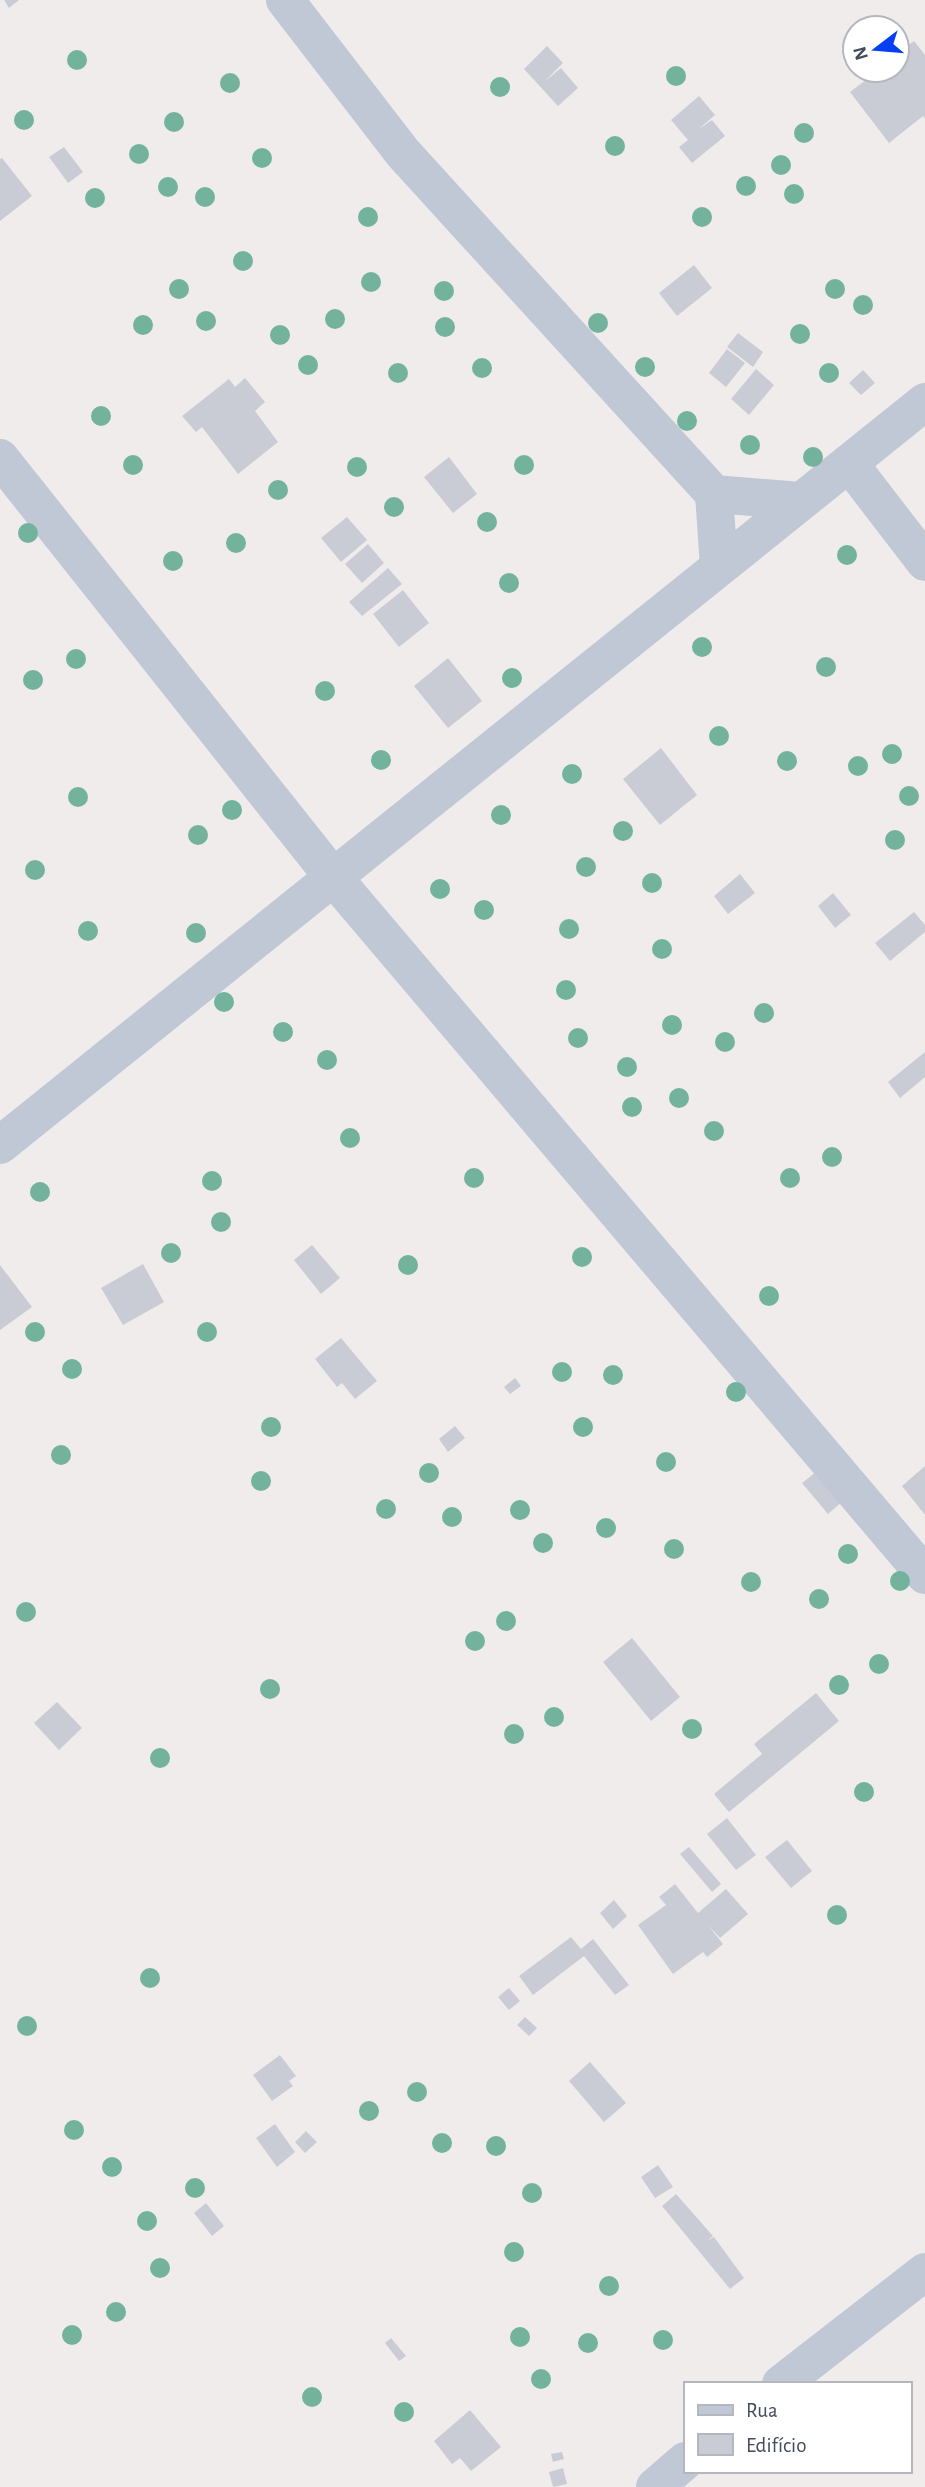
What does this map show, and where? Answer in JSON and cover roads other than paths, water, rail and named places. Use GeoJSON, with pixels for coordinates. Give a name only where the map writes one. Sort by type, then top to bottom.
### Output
{"type":"FeatureCollection","features":[{"type":"Feature","properties":{"kind":"street"},"geometry":{"type":"LineString","coordinates":[[285,0],[403,153],[714,494],[719,567]]}},
{"type":"Feature","properties":{"kind":"street"},"geometry":{"type":"LineString","coordinates":[[0,1145],[925,402]]}},
{"type":"Feature","properties":{"kind":"street"},"geometry":{"type":"LineString","coordinates":[[0,458],[332,877],[925,1575]]}},
{"type":"Feature","properties":{"kind":"street"},"geometry":{"type":"LineString","coordinates":[[849,463],[925,562]]}},
{"type":"Feature","properties":{"kind":"street"},"geometry":{"type":"LineString","coordinates":[[714,494],[802,500]]}},
{"type":"Feature","properties":{"kind":"street"},"geometry":{"type":"LineString","coordinates":[[784,2382],[925,2272]]}},
{"type":"Feature","properties":{"kind":"street"},"geometry":{"type":"LineString","coordinates":[[654,2487],[684,2462]]}}]}
